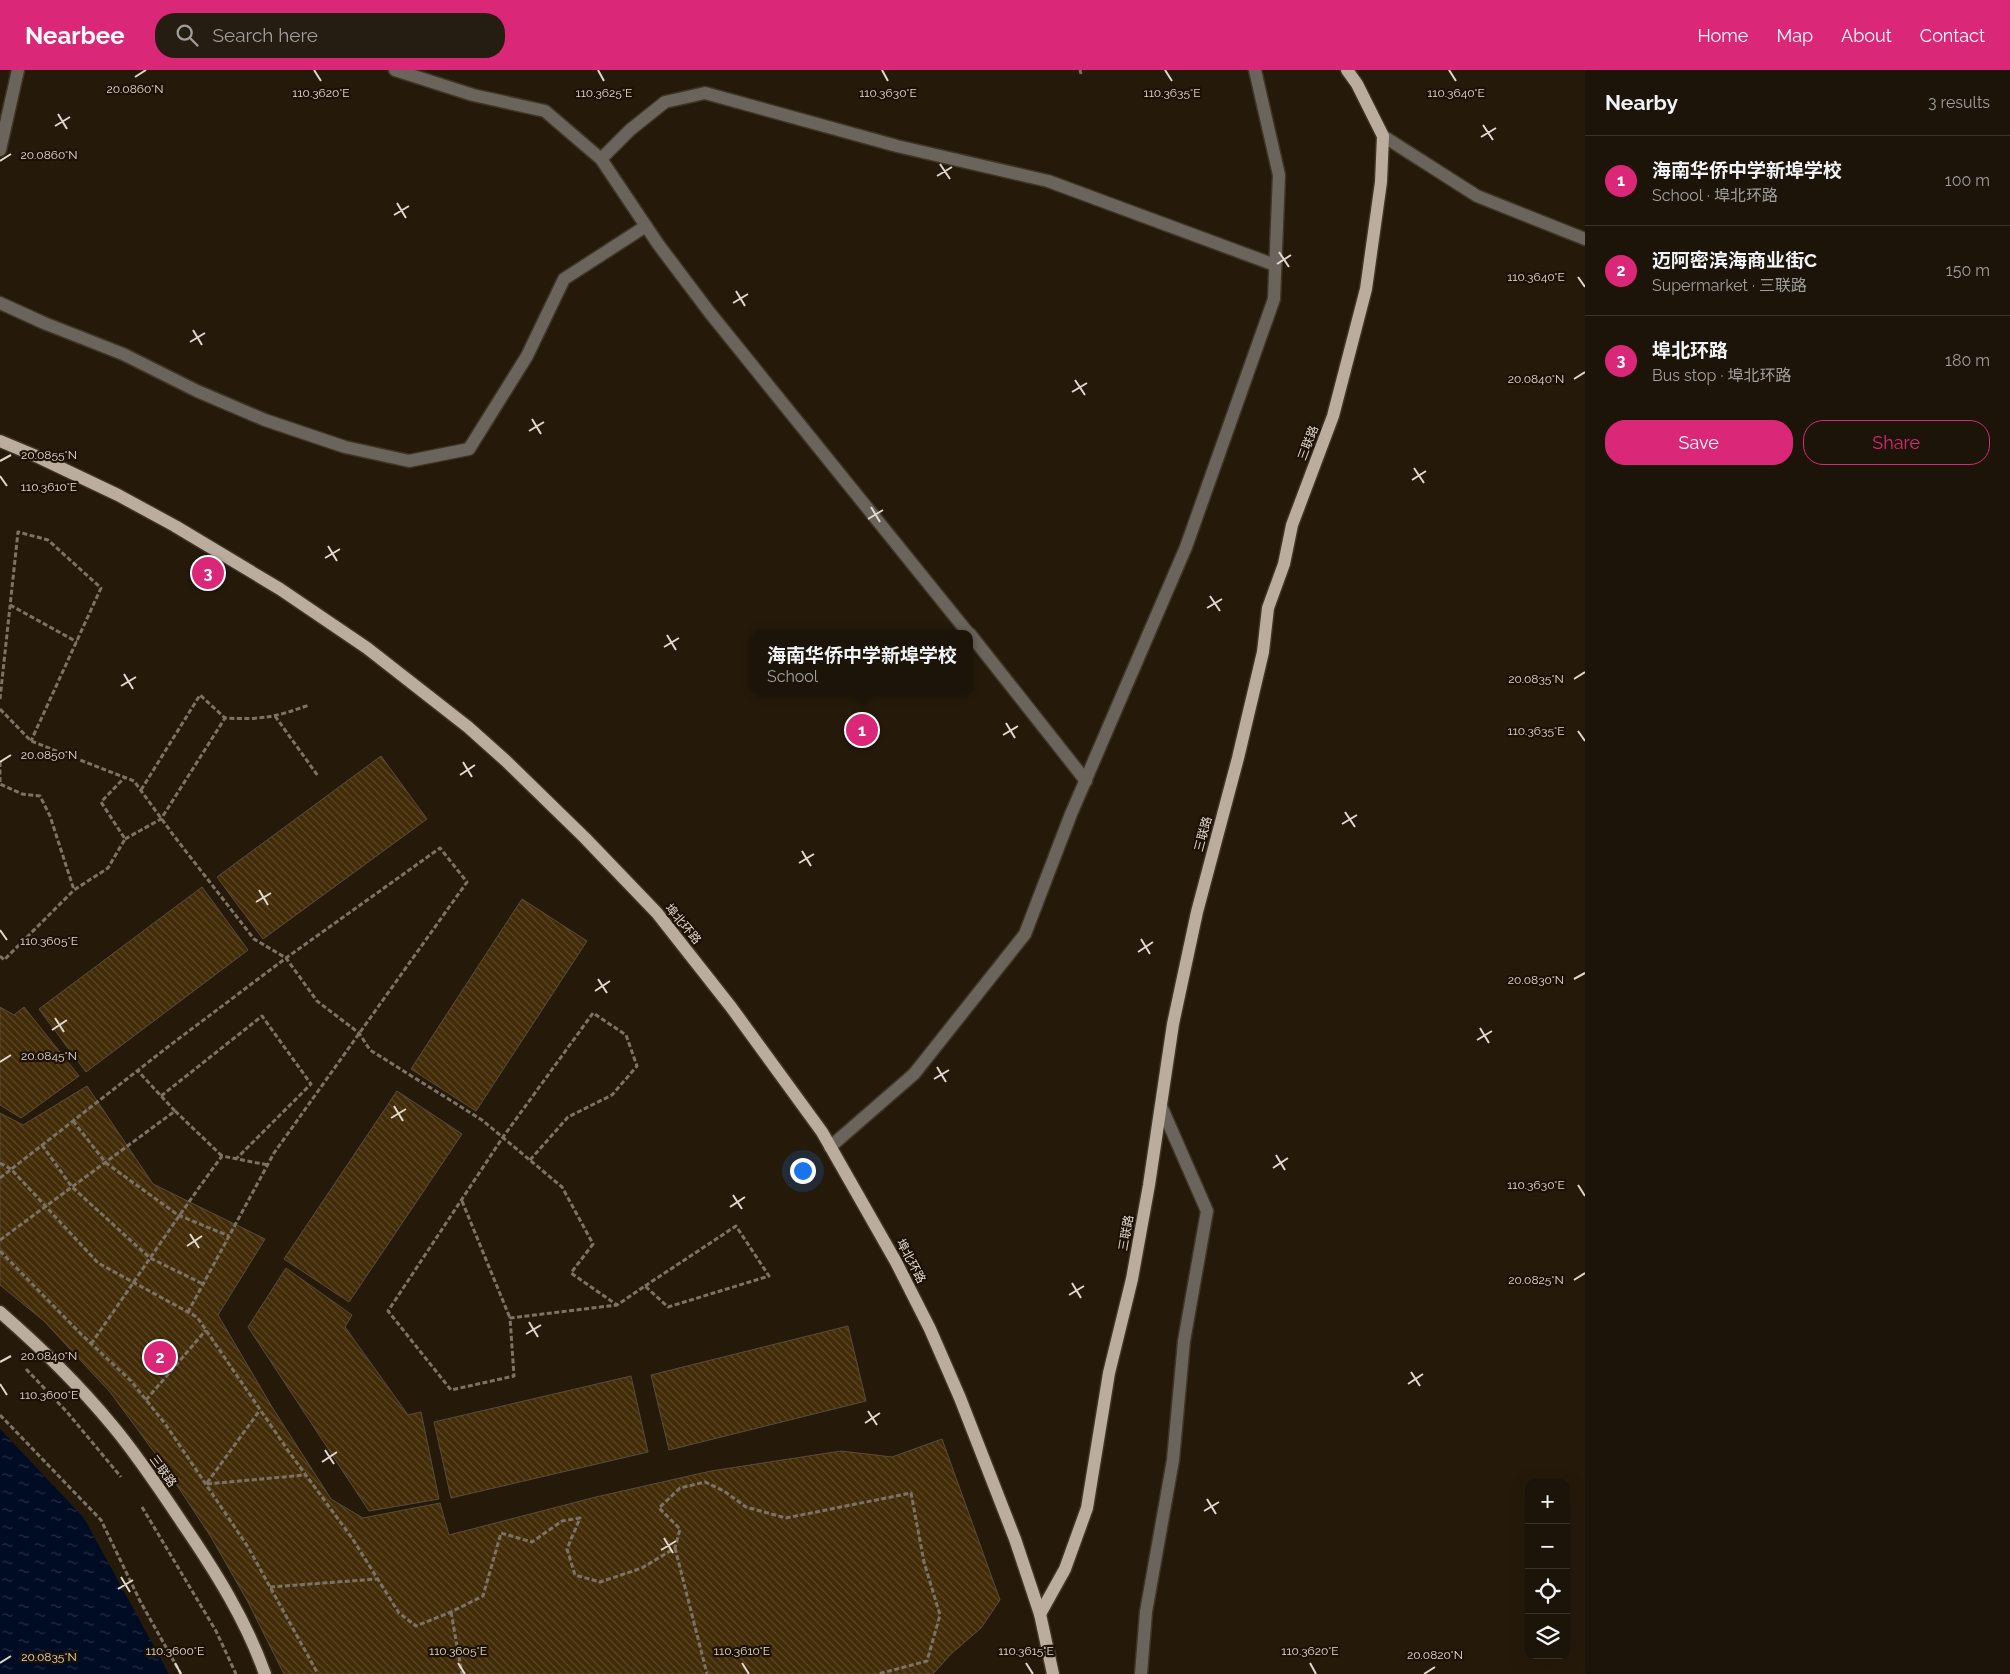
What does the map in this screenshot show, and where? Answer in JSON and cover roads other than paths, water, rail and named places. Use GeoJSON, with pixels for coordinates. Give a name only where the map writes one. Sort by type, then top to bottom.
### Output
{"type":"FeatureCollection","features":[{"type":"Feature","properties":{"kind":"main road","name":"三联路"},"geometry":{"type":"LineString","coordinates":[[1040,1614],[1065,1569],[1087,1508],[1109,1373],[1132,1279],[1146,1204],[1173,1024],[1195,921],[1238,758],[1263,652],[1268,608],[1284,564],[1292,525],[1333,416],[1366,289],[1381,182],[1383,136],[1348,70]]}},
{"type":"Feature","properties":{"kind":"main road","name":"埠北环路"},"geometry":{"type":"LineString","coordinates":[[0,441],[36,456],[118,496],[222,554],[340,629],[468,727],[552,805],[657,913],[770,1058],[830,1147],[896,1262],[930,1329],[960,1398],[1015,1539],[1040,1614],[1053,1674]]}},
{"type":"Feature","properties":{"kind":"main road","name":"三联路"},"geometry":{"type":"LineString","coordinates":[[0,1312],[43,1352],[112,1425],[157,1486],[209,1563],[254,1643],[265,1674]]}},
{"type":"Feature","properties":{"kind":"street"},"geometry":{"type":"LineString","coordinates":[[0,150],[18,70]]}},
{"type":"Feature","properties":{"kind":"street"},"geometry":{"type":"LineString","coordinates":[[395,70],[473,95],[545,111],[602,159],[646,226],[710,313],[967,630]]}},
{"type":"Feature","properties":{"kind":"street"},"geometry":{"type":"LineString","coordinates":[[830,1147],[914,1074],[1025,934],[1086,782],[1186,547],[1274,299],[1279,174],[1256,70]]}},
{"type":"Feature","properties":{"kind":"street"},"geometry":{"type":"LineString","coordinates":[[602,159],[630,130],[666,102],[705,93],[896,146],[1048,181],[1275,265]]}},
{"type":"Feature","properties":{"kind":"street"},"geometry":{"type":"LineString","coordinates":[[1383,136],[1477,196],[1585,239]]}},
{"type":"Feature","properties":{"kind":"street"},"geometry":{"type":"LineString","coordinates":[[0,303],[44,323],[123,354],[197,391],[264,420],[345,447],[409,461],[469,450],[526,356],[564,279],[646,226]]}},
{"type":"Feature","properties":{"kind":"street"},"geometry":{"type":"LineString","coordinates":[[973,638],[1086,782]]}},
{"type":"Feature","properties":{"kind":"street"},"geometry":{"type":"LineString","coordinates":[[1140,1674],[1146,1612],[1173,1460],[1184,1340],[1207,1211],[1160,1106]]}},
{"type":"Feature","properties":{"kind":"water"},"geometry":{"type":"Polygon","coordinates":[[[0,1429],[84,1518],[169,1674],[0,1674],[0,1429]]]}},
{"type":"Feature","properties":{"kind":"place","name":"埠北环路"},"geometry":{"type":"Point","coordinates":[208,573]}},
{"type":"Feature","properties":{"kind":"place","name":"海南华侨中学新埠学校"},"geometry":{"type":"Point","coordinates":[862,730]}},
{"type":"Feature","properties":{"kind":"place","name":"迈阿密滨海商业街C"},"geometry":{"type":"Point","coordinates":[160,1357]}}]}
